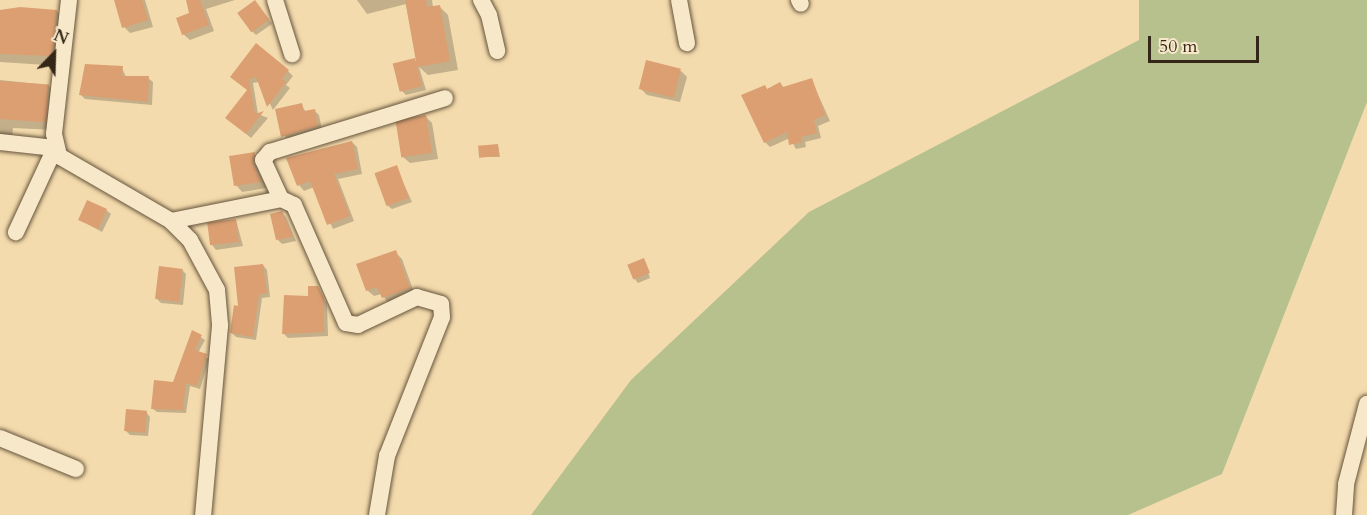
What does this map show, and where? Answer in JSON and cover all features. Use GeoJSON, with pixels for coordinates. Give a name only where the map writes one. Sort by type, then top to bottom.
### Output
{"type":"FeatureCollection","features":[{"type":"Feature","properties":{"kind":"street"},"geometry":{"type":"LineString","coordinates":[[16,232],[55,148],[69,0]]}},
{"type":"Feature","properties":{"kind":"street"},"geometry":{"type":"LineString","coordinates":[[275,0],[292,54]]}},
{"type":"Feature","properties":{"kind":"street"},"geometry":{"type":"LineString","coordinates":[[481,0],[489,15],[497,51]]}},
{"type":"Feature","properties":{"kind":"street"},"geometry":{"type":"LineString","coordinates":[[679,0],[687,43]]}},
{"type":"Feature","properties":{"kind":"street"},"geometry":{"type":"LineString","coordinates":[[281,199],[267,170],[265,155],[445,98]]}},
{"type":"Feature","properties":{"kind":"street"},"geometry":{"type":"LineString","coordinates":[[0,142],[55,148],[74,168],[171,221],[190,240],[216,290],[220,326],[203,515]]}},
{"type":"Feature","properties":{"kind":"street"},"geometry":{"type":"LineString","coordinates":[[171,221],[281,199],[294,205],[346,323],[358,325],[417,297],[441,304],[442,317],[387,456],[377,515]]}},
{"type":"Feature","properties":{"kind":"street"},"geometry":{"type":"LineString","coordinates":[[1344,515],[1346,484],[1367,404]]}},
{"type":"Feature","properties":{"kind":"street"},"geometry":{"type":"LineString","coordinates":[[0,438],[76,469]]}},
{"type":"Feature","properties":{"kind":"green space"},"geometry":{"type":"Polygon","coordinates":[[[1139,0],[1367,0],[1367,102],[1222,474],[1128,515],[531,515],[631,380],[809,212],[1139,40],[1139,0]]]}},
{"type":"Feature","properties":{"kind":"building"},"geometry":{"type":"Polygon","coordinates":[[[114,0],[142,0],[148,20],[122,28],[114,0]]]}},
{"type":"Feature","properties":{"kind":"building"},"geometry":{"type":"Polygon","coordinates":[[[186,0],[200,0],[209,25],[182,35],[176,18],[189,13],[186,0]]]}},
{"type":"Feature","properties":{"kind":"building"},"geometry":{"type":"Polygon","coordinates":[[[255,0],[269,19],[251,32],[237,13],[255,0]]]}},
{"type":"Feature","properties":{"kind":"building"},"geometry":{"type":"Polygon","coordinates":[[[405,0],[426,0],[427,7],[440,5],[450,61],[417,67],[405,0]]]}},
{"type":"Feature","properties":{"kind":"building"},"geometry":{"type":"Polygon","coordinates":[[[20,7],[57,10],[52,56],[0,54],[0,10],[20,7]]]}},
{"type":"Feature","properties":{"kind":"building"},"geometry":{"type":"Polygon","coordinates":[[[256,43],[289,70],[282,79],[286,82],[267,107],[256,77],[249,79],[255,114],[264,111],[246,134],[225,118],[247,90],[230,77],[256,43]]]}},
{"type":"Feature","properties":{"kind":"building"},"geometry":{"type":"Polygon","coordinates":[[[415,58],[422,86],[400,92],[393,64],[415,58]]]}},
{"type":"Feature","properties":{"kind":"building"},"geometry":{"type":"Polygon","coordinates":[[[646,60],[681,69],[674,98],[639,89],[646,60]]]}},
{"type":"Feature","properties":{"kind":"building"},"geometry":{"type":"Polygon","coordinates":[[[85,64],[123,66],[122,76],[149,76],[148,102],[79,95],[85,64]]]}},
{"type":"Feature","properties":{"kind":"building"},"geometry":{"type":"Polygon","coordinates":[[[812,78],[825,115],[814,120],[817,133],[801,137],[802,142],[789,145],[787,132],[764,143],[741,95],[765,85],[767,89],[780,82],[783,87],[812,78]]]}},
{"type":"Feature","properties":{"kind":"building"},"geometry":{"type":"Polygon","coordinates":[[[0,81],[49,84],[46,122],[0,119],[0,81]]]}},
{"type":"Feature","properties":{"kind":"building"},"geometry":{"type":"Polygon","coordinates":[[[302,103],[304,111],[315,109],[318,126],[281,137],[275,109],[302,103]]]}},
{"type":"Feature","properties":{"kind":"building"},"geometry":{"type":"Polygon","coordinates":[[[426,115],[432,153],[401,157],[395,120],[426,115]]]}},
{"type":"Feature","properties":{"kind":"building"},"geometry":{"type":"Polygon","coordinates":[[[352,141],[358,169],[334,174],[350,216],[327,225],[310,181],[297,186],[286,158],[352,141]]]}},
{"type":"Feature","properties":{"kind":"building"},"geometry":{"type":"Polygon","coordinates":[[[498,144],[499,156],[479,158],[478,146],[498,144]]]}},
{"type":"Feature","properties":{"kind":"building"},"geometry":{"type":"Polygon","coordinates":[[[255,152],[253,164],[261,182],[234,186],[229,156],[255,152]]]}},
{"type":"Feature","properties":{"kind":"building"},"geometry":{"type":"Polygon","coordinates":[[[397,165],[409,198],[386,206],[374,173],[397,165]]]}},
{"type":"Feature","properties":{"kind":"building"},"geometry":{"type":"Polygon","coordinates":[[[87,200],[107,209],[98,229],[78,220],[87,200]]]}},
{"type":"Feature","properties":{"kind":"building"},"geometry":{"type":"Polygon","coordinates":[[[282,211],[293,237],[276,240],[270,214],[282,211]]]}},
{"type":"Feature","properties":{"kind":"building"},"geometry":{"type":"Polygon","coordinates":[[[236,219],[239,242],[210,245],[207,223],[236,219]]]}},
{"type":"Feature","properties":{"kind":"building"},"geometry":{"type":"Polygon","coordinates":[[[396,250],[410,288],[382,298],[377,287],[366,291],[356,264],[396,250]]]}},
{"type":"Feature","properties":{"kind":"building"},"geometry":{"type":"Polygon","coordinates":[[[644,258],[650,273],[633,280],[627,265],[644,258]]]}},
{"type":"Feature","properties":{"kind":"building"},"geometry":{"type":"Polygon","coordinates":[[[263,264],[267,293],[259,294],[253,337],[230,333],[234,305],[238,306],[234,267],[263,264]]]}},
{"type":"Feature","properties":{"kind":"building"},"geometry":{"type":"Polygon","coordinates":[[[159,266],[183,269],[179,302],[155,299],[159,266]]]}},
{"type":"Feature","properties":{"kind":"building"},"geometry":{"type":"Polygon","coordinates":[[[308,286],[318,286],[324,298],[324,332],[282,334],[284,295],[308,296],[308,286]]]}},
{"type":"Feature","properties":{"kind":"building"},"geometry":{"type":"Polygon","coordinates":[[[192,330],[202,335],[195,350],[207,354],[197,386],[186,383],[183,410],[151,409],[154,380],[173,382],[192,330]]]}},
{"type":"Feature","properties":{"kind":"building"},"geometry":{"type":"Polygon","coordinates":[[[126,409],[147,411],[145,433],[124,431],[126,409]]]}}]}
